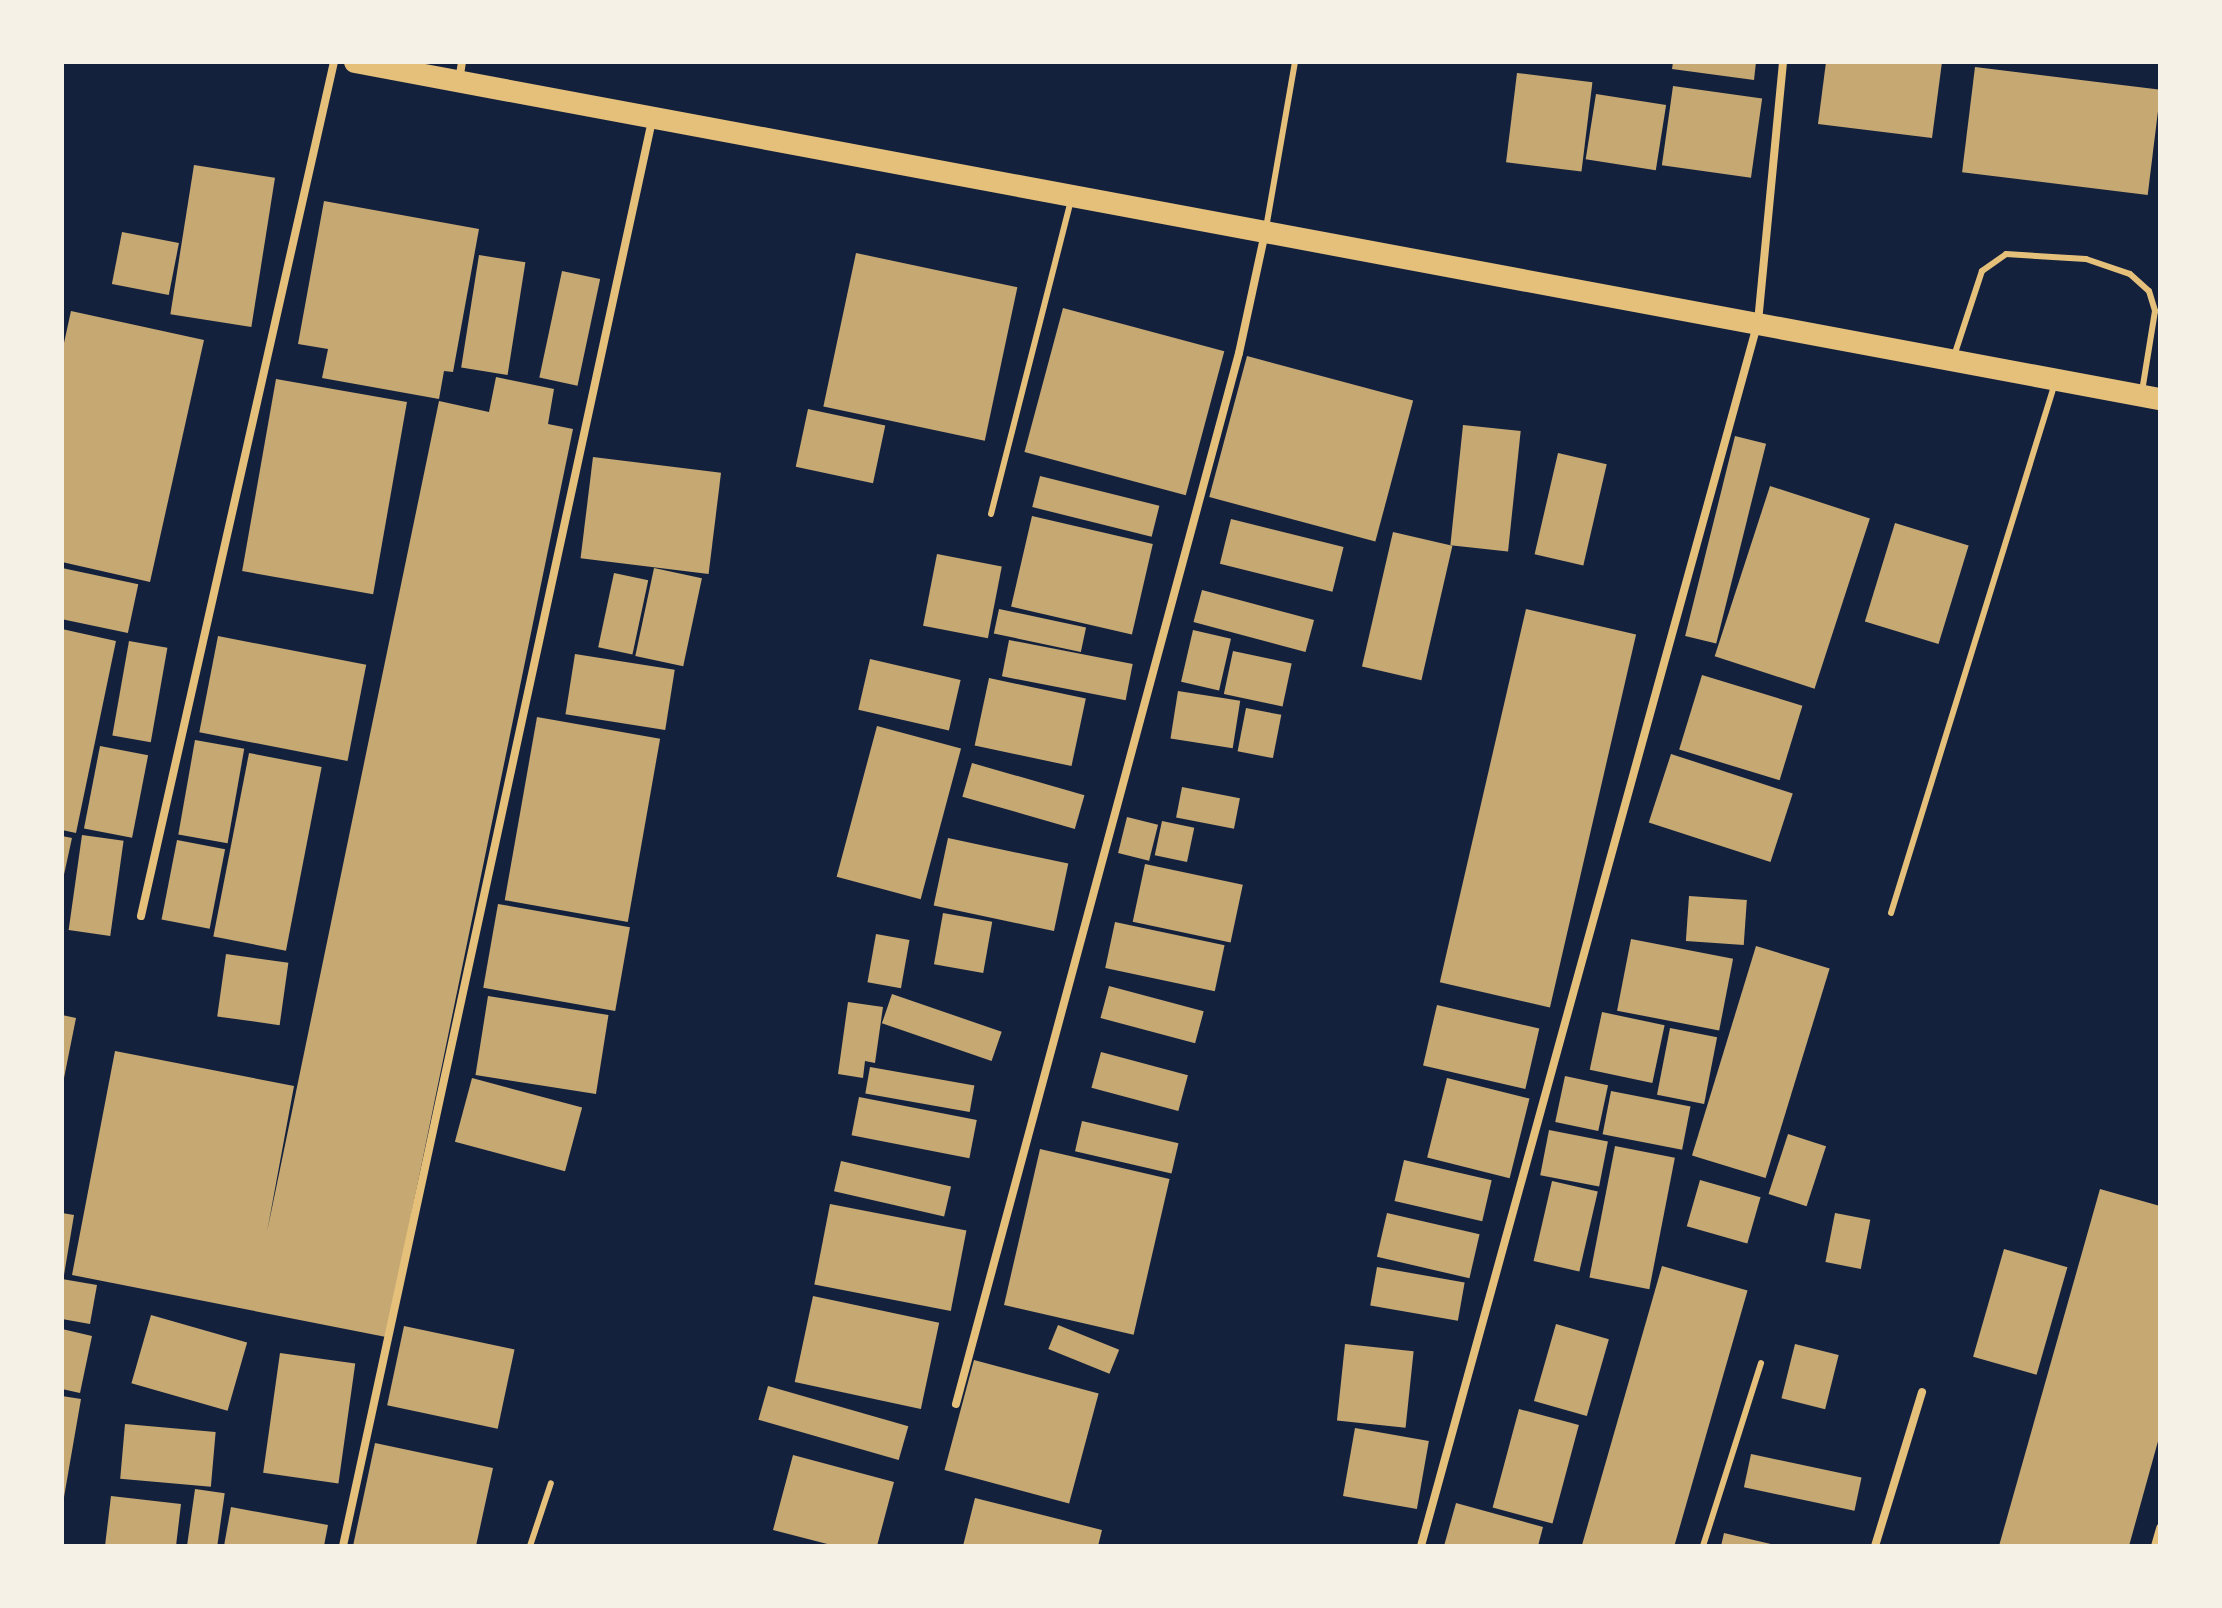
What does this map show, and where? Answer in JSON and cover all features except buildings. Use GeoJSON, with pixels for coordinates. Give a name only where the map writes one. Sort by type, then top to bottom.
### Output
{"type":"FeatureCollection","features":[{"type":"Feature","properties":{"kind":"highway"},"geometry":{"type":"LineString","coordinates":[[355,62],[460,72],[653,116],[1073,192],[2151,397]]}},
{"type":"Feature","properties":{"kind":"street"},"geometry":{"type":"LineString","coordinates":[[141,916],[334,62]]}},
{"type":"Feature","properties":{"kind":"street"},"geometry":{"type":"LineString","coordinates":[[1421,1546],[1758,322],[1783,62]]}},
{"type":"Feature","properties":{"kind":"street"},"geometry":{"type":"LineString","coordinates":[[343,1546],[653,116]]}},
{"type":"Feature","properties":{"kind":"street"},"geometry":{"type":"LineString","coordinates":[[956,1404],[1239,353],[1266,229]]}},
{"type":"Feature","properties":{"kind":"street"},"geometry":{"type":"LineString","coordinates":[[1875,1546],[1922,1392]]}},
{"type":"Feature","properties":{"kind":"street"},"geometry":{"type":"LineString","coordinates":[[2155,1546],[2160,1528]]}},
{"type":"Feature","properties":{"kind":"lane"},"geometry":{"type":"LineString","coordinates":[[1266,229],[1295,62]]}},
{"type":"Feature","properties":{"kind":"lane"},"geometry":{"type":"LineString","coordinates":[[991,514],[1073,192]]}},
{"type":"Feature","properties":{"kind":"lane"},"geometry":{"type":"LineString","coordinates":[[1952,360],[1982,271],[2006,254],[2086,259],[2130,274],[2149,291],[2155,311],[2151,397]]}},
{"type":"Feature","properties":{"kind":"lane"},"geometry":{"type":"LineString","coordinates":[[1891,913],[2056,379]]}},
{"type":"Feature","properties":{"kind":"lane"},"geometry":{"type":"LineString","coordinates":[[1703,1546],[1761,1363]]}},
{"type":"Feature","properties":{"kind":"lane"},"geometry":{"type":"LineString","coordinates":[[530,1546],[551,1483]]}}]}
